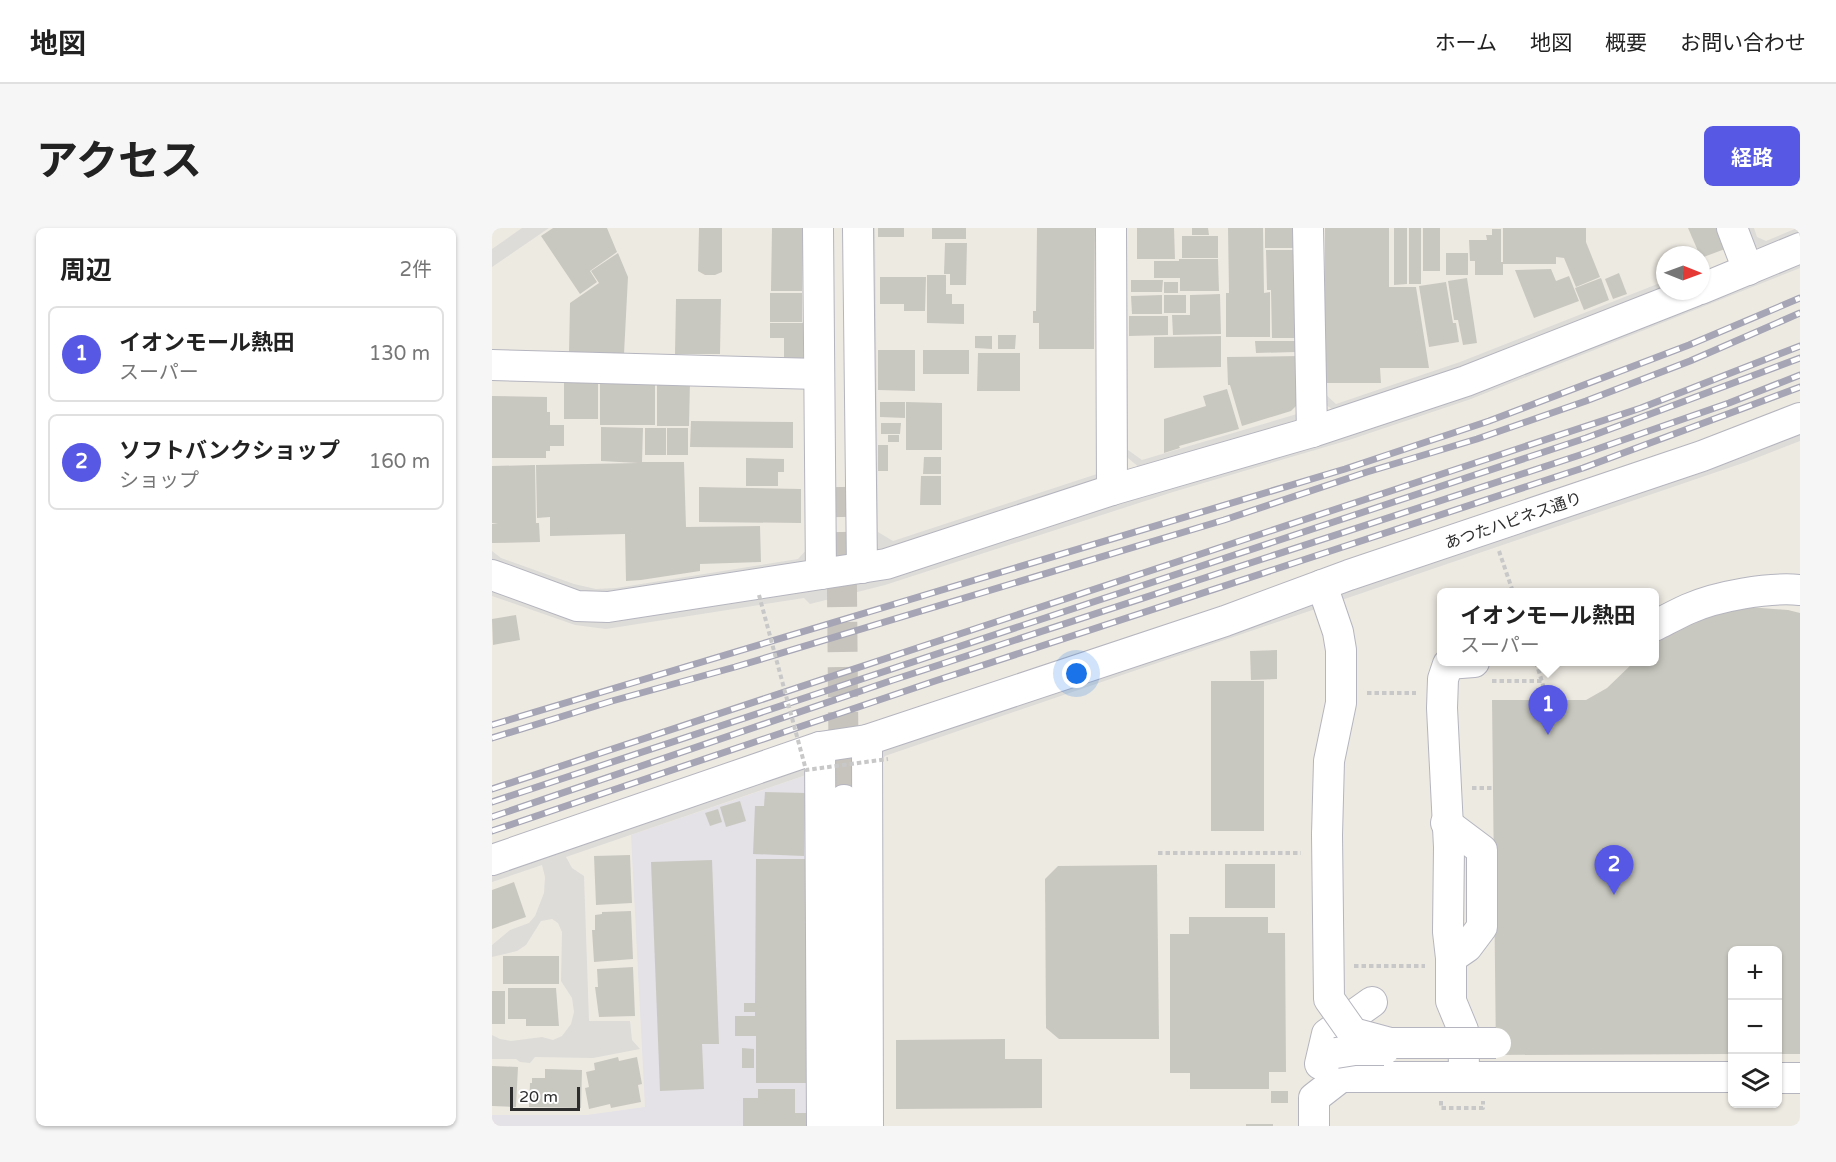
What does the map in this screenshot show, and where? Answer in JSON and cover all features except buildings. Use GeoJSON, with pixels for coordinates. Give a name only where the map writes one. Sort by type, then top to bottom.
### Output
{"type":"FeatureCollection","features":[{"type":"Feature","properties":{"kind":"street"},"geometry":{"type":"LineString","coordinates":[[818,228],[821,574]]}},
{"type":"Feature","properties":{"kind":"street"},"geometry":{"type":"LineString","coordinates":[[840,228],[841,487]]}},
{"type":"Feature","properties":{"kind":"street"},"geometry":{"type":"LineString","coordinates":[[858,228],[862,568]]}},
{"type":"Feature","properties":{"kind":"street"},"geometry":{"type":"LineString","coordinates":[[1111,228],[1112,490]]}},
{"type":"Feature","properties":{"kind":"street"},"geometry":{"type":"LineString","coordinates":[[1308,228],[1312,432]]}},
{"type":"Feature","properties":{"kind":"street"},"geometry":{"type":"LineString","coordinates":[[1732,228],[1748,270]]}},
{"type":"Feature","properties":{"kind":"street"},"geometry":{"type":"LineString","coordinates":[[1710,285],[1800,248]]}},
{"type":"Feature","properties":{"kind":"street"},"geometry":{"type":"LineString","coordinates":[[492,575],[577,606],[608,608],[886,564],[1112,490],[1312,432],[1466,381],[1672,300]]}},
{"type":"Feature","properties":{"kind":"street"},"geometry":{"type":"LineString","coordinates":[[492,365],[819,374]]}},
{"type":"Feature","properties":{"kind":"street","name":"あつたハピネス通り"},"geometry":{"type":"LineString","coordinates":[[492,860],[820,747],[878,750],[1322,585],[1702,456],[1800,418]]}},
{"type":"Feature","properties":{"kind":"street"},"geometry":{"type":"LineString","coordinates":[[1322,585],[1338,632],[1341,650],[1341,703],[1316,844],[1329,999],[1353,1033],[1390,1043],[1496,1047],[1355,1050],[1328,1058]]}},
{"type":"Feature","properties":{"kind":"street"},"geometry":{"type":"LineString","coordinates":[[1659,624],[1690,608],[1729,597],[1767,590],[1800,590]]}},
{"type":"Feature","properties":{"kind":"street"},"geometry":{"type":"LineString","coordinates":[[1690,608],[1760,603],[1800,605]]}},
{"type":"Feature","properties":{"kind":"street"},"geometry":{"type":"LineString","coordinates":[[1447,666],[1443,679],[1443,693],[1446,823],[1449,847],[1448,932],[1451,958],[1451,1001],[1463,1030],[1464,1076]]}},
{"type":"Feature","properties":{"kind":"street"},"geometry":{"type":"LineString","coordinates":[[1457,666],[1481,671]]}},
{"type":"Feature","properties":{"kind":"street"},"geometry":{"type":"LineString","coordinates":[[820,747],[822,1126]]}},
{"type":"Feature","properties":{"kind":"street"},"geometry":{"type":"LineString","coordinates":[[868,1126],[878,750]]}},
{"type":"Feature","properties":{"kind":"street"},"geometry":{"type":"LineString","coordinates":[[844,800],[844,1126]]}},
{"type":"Feature","properties":{"kind":"street"},"geometry":{"type":"LineString","coordinates":[[1314,1112],[1328,1058],[1327,1034],[1372,1002]]}},
{"type":"Feature","properties":{"kind":"street"},"geometry":{"type":"LineString","coordinates":[[1314,1112],[1341,1077],[1728,1077]]}},
{"type":"Feature","properties":{"kind":"street"},"geometry":{"type":"LineString","coordinates":[[1782,1078],[1800,1078]]}},
{"type":"Feature","properties":{"kind":"path"},"geometry":{"type":"LineString","coordinates":[[1498,548],[1512,588]]}},
{"type":"Feature","properties":{"kind":"path"},"geometry":{"type":"LineString","coordinates":[[759,595],[806,770],[878,750]]}},
{"type":"Feature","properties":{"kind":"path"},"geometry":{"type":"LineString","coordinates":[[1537,666],[1546,695]]}},
{"type":"Feature","properties":{"kind":"path"},"geometry":{"type":"LineString","coordinates":[[1481,671],[1542,681]]}},
{"type":"Feature","properties":{"kind":"path"},"geometry":{"type":"LineString","coordinates":[[1358,693],[1443,693]]}},
{"type":"Feature","properties":{"kind":"path"},"geometry":{"type":"LineString","coordinates":[[1466,788],[1493,788]]}},
{"type":"Feature","properties":{"kind":"path"},"geometry":{"type":"LineString","coordinates":[[1158,854],[1316,844]]}},
{"type":"Feature","properties":{"kind":"shaded area"},"geometry":{"type":"Polygon","coordinates":[[[522,228],[549,228],[492,267],[492,249],[522,228]]]}},
{"type":"Feature","properties":{"kind":"shaded area"},"geometry":{"type":"Polygon","coordinates":[[[865,228],[875,228],[878,532],[893,541],[1097,474],[1100,469],[1097,481],[879,552],[872,548],[865,228]]]}},
{"type":"Feature","properties":{"kind":"shaded area"},"geometry":{"type":"Polygon","coordinates":[[[1120,228],[1127,228],[1128,450],[1142,460],[1297,414],[1298,421],[1140,468],[1122,453],[1120,228]]]}},
{"type":"Feature","properties":{"kind":"shaded area"},"geometry":{"type":"Polygon","coordinates":[[[1747,228],[1754,228],[1757,237],[1766,241],[1797,228],[1800,228],[1800,235],[1765,249],[1754,246],[1747,228]]]}},
{"type":"Feature","properties":{"kind":"shaded area"},"geometry":{"type":"Polygon","coordinates":[[[1800,260],[1800,268],[1471,399],[1349,440],[1173,492],[885,585],[810,604],[804,598],[606,629],[575,625],[492,596],[492,588],[754,599],[1677,300],[1710,300],[1710,289],[1800,260]]]}},
{"type":"Feature","properties":{"kind":"shaded area"},"geometry":{"type":"Polygon","coordinates":[[[1656,285],[1656,292],[1466,366],[1335,411],[1323,403],[1323,392],[1336,404],[1460,362],[1656,285]]]}},
{"type":"Feature","properties":{"kind":"shaded area"},"geometry":{"type":"Polygon","coordinates":[[[1800,435],[1800,441],[1746,462],[885,756],[880,763],[880,751],[1744,457],[1800,435]]]}},
{"type":"Feature","properties":{"kind":"shaded area"},"geometry":{"type":"Polygon","coordinates":[[[808,548],[806,564],[624,594],[582,593],[492,560],[492,551],[501,558],[574,584],[596,589],[616,588],[798,559],[808,548]]]}},
{"type":"Feature","properties":{"kind":"shaded area"},"geometry":{"type":"Polygon","coordinates":[[[808,764],[809,774],[566,857],[572,868],[584,876],[589,1021],[630,1021],[632,1040],[640,1049],[593,1058],[535,1057],[530,1063],[516,1059],[492,1059],[492,1035],[511,1041],[542,1037],[553,1040],[562,1036],[571,1024],[574,1012],[572,998],[561,981],[562,932],[558,923],[552,919],[541,921],[526,945],[517,951],[492,957],[492,945],[510,930],[529,923],[535,916],[544,893],[545,877],[542,865],[492,882],[492,873],[808,764]]]}},
{"type":"Feature","properties":{"kind":"shaded area"},"geometry":{"type":"Polygon","coordinates":[[[810,774],[811,1126],[492,1126],[492,1115],[587,1115],[645,1107],[631,835],[810,774]]]}},
{"type":"Feature","properties":{"kind":"tunnel"},"geometry":{"type":"LineString","coordinates":[[841,487],[844,800]]}},
{"type":"Feature","properties":{"kind":"railway"},"geometry":{"type":"LineString","coordinates":[[492,725],[1345,469],[1489,421],[1689,345],[1800,298]]}},
{"type":"Feature","properties":{"kind":"railway"},"geometry":{"type":"LineString","coordinates":[[492,738],[1224,520],[1367,472],[1477,439],[1690,361],[1800,313]]}},
{"type":"Feature","properties":{"kind":"railway"},"geometry":{"type":"LineString","coordinates":[[492,789],[1641,408],[1800,346]]}},
{"type":"Feature","properties":{"kind":"railway"},"geometry":{"type":"LineString","coordinates":[[492,802],[1586,438],[1800,358]]}},
{"type":"Feature","properties":{"kind":"railway"},"geometry":{"type":"LineString","coordinates":[[492,817],[893,680],[1580,455],[1729,403],[1800,375]]}},
{"type":"Feature","properties":{"kind":"railway"},"geometry":{"type":"LineString","coordinates":[[492,831],[935,681],[1583,468],[1800,387]]}},
{"type":"Feature","properties":{"kind":"place","name":"イオンモール熱田"},"geometry":{"type":"Point","coordinates":[1548,735]}},
{"type":"Feature","properties":{"kind":"place","name":"ソフトバンクショップ"},"geometry":{"type":"Point","coordinates":[1614,895]}}]}
